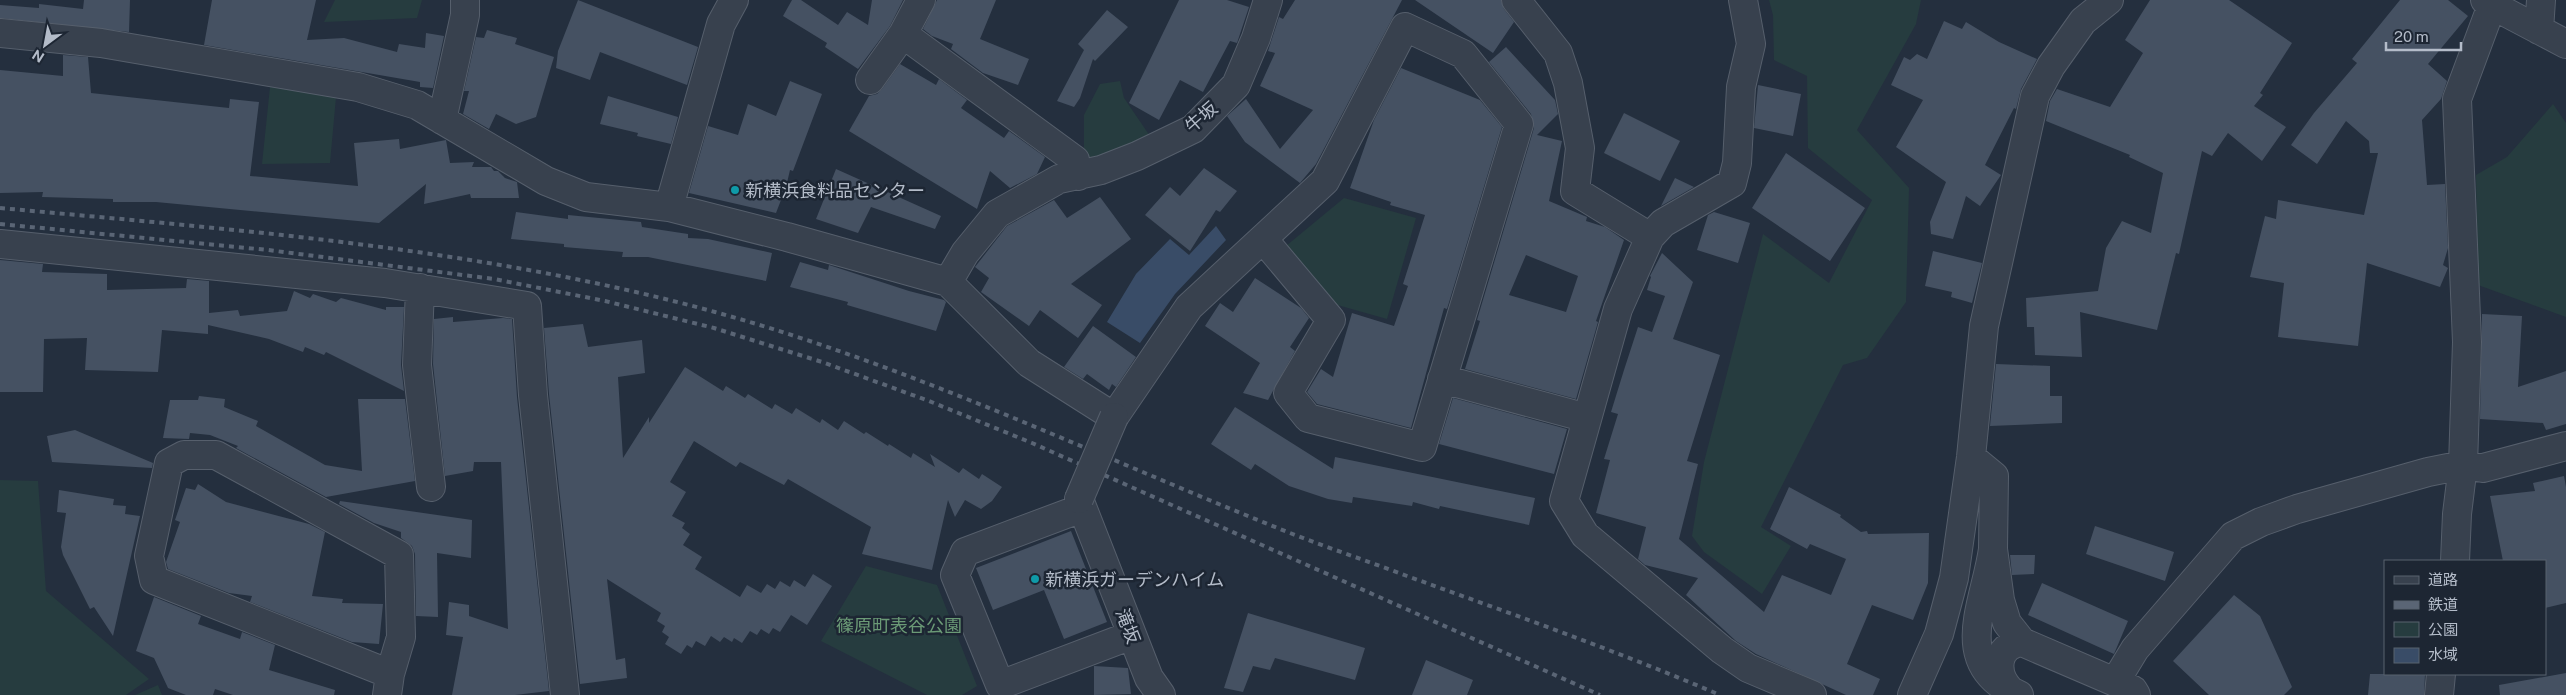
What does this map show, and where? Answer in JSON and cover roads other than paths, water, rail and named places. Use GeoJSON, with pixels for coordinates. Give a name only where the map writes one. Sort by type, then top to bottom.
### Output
{"type":"FeatureCollection","features":[{"type":"Feature","properties":{"kind":"street"},"geometry":{"type":"LineString","coordinates":[[442,120],[465,16],[465,0]]}},
{"type":"Feature","properties":{"kind":"street"},"geometry":{"type":"LineString","coordinates":[[669,207],[721,24],[734,0]]}},
{"type":"Feature","properties":{"kind":"street"},"geometry":{"type":"LineString","coordinates":[[870,80],[903,34],[921,0]]}},
{"type":"Feature","properties":{"kind":"street","name":"牛坂"},"geometry":{"type":"LineString","coordinates":[[948,282],[965,252],[997,214],[1059,179],[1078,176],[1137,156],[1193,129],[1236,85],[1256,38],[1268,0]]}},
{"type":"Feature","properties":{"kind":"street"},"geometry":{"type":"LineString","coordinates":[[1516,0],[1558,54],[1568,83],[1580,148],[1574,191],[1650,237]]}},
{"type":"Feature","properties":{"kind":"street"},"geometry":{"type":"LineString","coordinates":[[1743,0],[1751,44],[1741,87],[1737,163],[1732,183],[1663,223],[1650,237],[1618,309],[1564,501],[1585,535],[1729,654],[1748,668],[1812,695]]}},
{"type":"Feature","properties":{"kind":"street"},"geometry":{"type":"LineString","coordinates":[[1912,695],[1939,634],[1954,578],[1971,457],[1984,326],[2036,96],[2051,66],[2083,21],[2108,0]]}},
{"type":"Feature","properties":{"kind":"street"},"geometry":{"type":"LineString","coordinates":[[2539,30],[2542,0]]}},
{"type":"Feature","properties":{"kind":"street"},"geometry":{"type":"LineString","coordinates":[[2455,560],[2457,514],[2464,466],[2467,342],[2457,99],[2488,3],[2566,44]]}},
{"type":"Feature","properties":{"kind":"street"},"geometry":{"type":"LineString","coordinates":[[1132,635],[1000,685],[955,574],[965,552],[1081,504],[1114,417],[1189,307],[1325,181],[1405,27],[1463,54],[1519,124],[1422,447],[1308,418],[1288,393],[1331,320],[1263,239]]}},
{"type":"Feature","properties":{"kind":"street"},"geometry":{"type":"LineString","coordinates":[[0,33],[101,43],[358,87],[417,105],[546,181],[586,197],[669,207],[787,237],[948,282],[1029,363],[1114,417]]}},
{"type":"Feature","properties":{"kind":"street"},"geometry":{"type":"LineString","coordinates":[[903,34],[1075,160],[1078,176]]}},
{"type":"Feature","properties":{"kind":"street"},"geometry":{"type":"LineString","coordinates":[[0,244],[420,288],[527,306],[534,395],[565,695]]}},
{"type":"Feature","properties":{"kind":"street"},"geometry":{"type":"LineString","coordinates":[[420,288],[417,365],[431,487]]}},
{"type":"Feature","properties":{"kind":"street"},"geometry":{"type":"LineString","coordinates":[[1442,379],[1587,418]]}},
{"type":"Feature","properties":{"kind":"street"},"geometry":{"type":"LineString","coordinates":[[2015,693],[2002,682],[1998,670],[2000,659],[2005,649],[2013,642],[2022,642],[2126,688],[2135,649],[2233,536],[2261,522],[2297,509],[2428,472],[2464,466],[2483,468],[2566,446]]}},
{"type":"Feature","properties":{"kind":"street"},"geometry":{"type":"LineString","coordinates":[[184,455],[216,455],[399,555],[401,637],[389,684],[154,580],[149,556],[169,464],[184,455]]}},
{"type":"Feature","properties":{"kind":"street"},"geometry":{"type":"LineString","coordinates":[[1971,457],[1994,476],[1993,549],[2002,607],[2007,623],[2022,642]]}},
{"type":"Feature","properties":{"kind":"street","name":"滝坂"},"geometry":{"type":"LineString","coordinates":[[1081,504],[1148,678],[1161,695]]}},
{"type":"Feature","properties":{"kind":"street"},"geometry":{"type":"LineString","coordinates":[[1993,549],[1975,638],[1978,655],[1986,671],[1996,683],[2015,693]]}},
{"type":"Feature","properties":{"kind":"street"},"geometry":{"type":"LineString","coordinates":[[2439,695],[2441,675]]}},
{"type":"Feature","properties":{"kind":"water"},"geometry":{"type":"Polygon","coordinates":[[[1216,226],[1226,240],[1175,294],[1140,343],[1107,322],[1136,274],[1170,239],[1189,255],[1216,226]]]}},
{"type":"Feature","properties":{"kind":"railway"},"geometry":{"type":"LineString","coordinates":[[0,208],[360,244],[539,272],[627,290],[715,312],[859,358],[930,385],[1296,535],[1564,633],[1720,695]]}},
{"type":"Feature","properties":{"kind":"railway"},"geometry":{"type":"LineString","coordinates":[[0,224],[268,250],[494,279],[605,301],[714,328],[822,362],[929,401],[1032,443],[1600,695]]}},
{"type":"Feature","properties":{"kind":"place","name":"新横浜食料品センター"},"geometry":{"type":"Point","coordinates":[735,190]}},
{"type":"Feature","properties":{"kind":"place","name":"新横浜ガーデンハイム"},"geometry":{"type":"Point","coordinates":[1035,579]}},
{"type":"Feature","properties":{"kind":"park label","name":"篠原町表谷公園"},"geometry":{"type":"Point","coordinates":[899,625]}}]}
